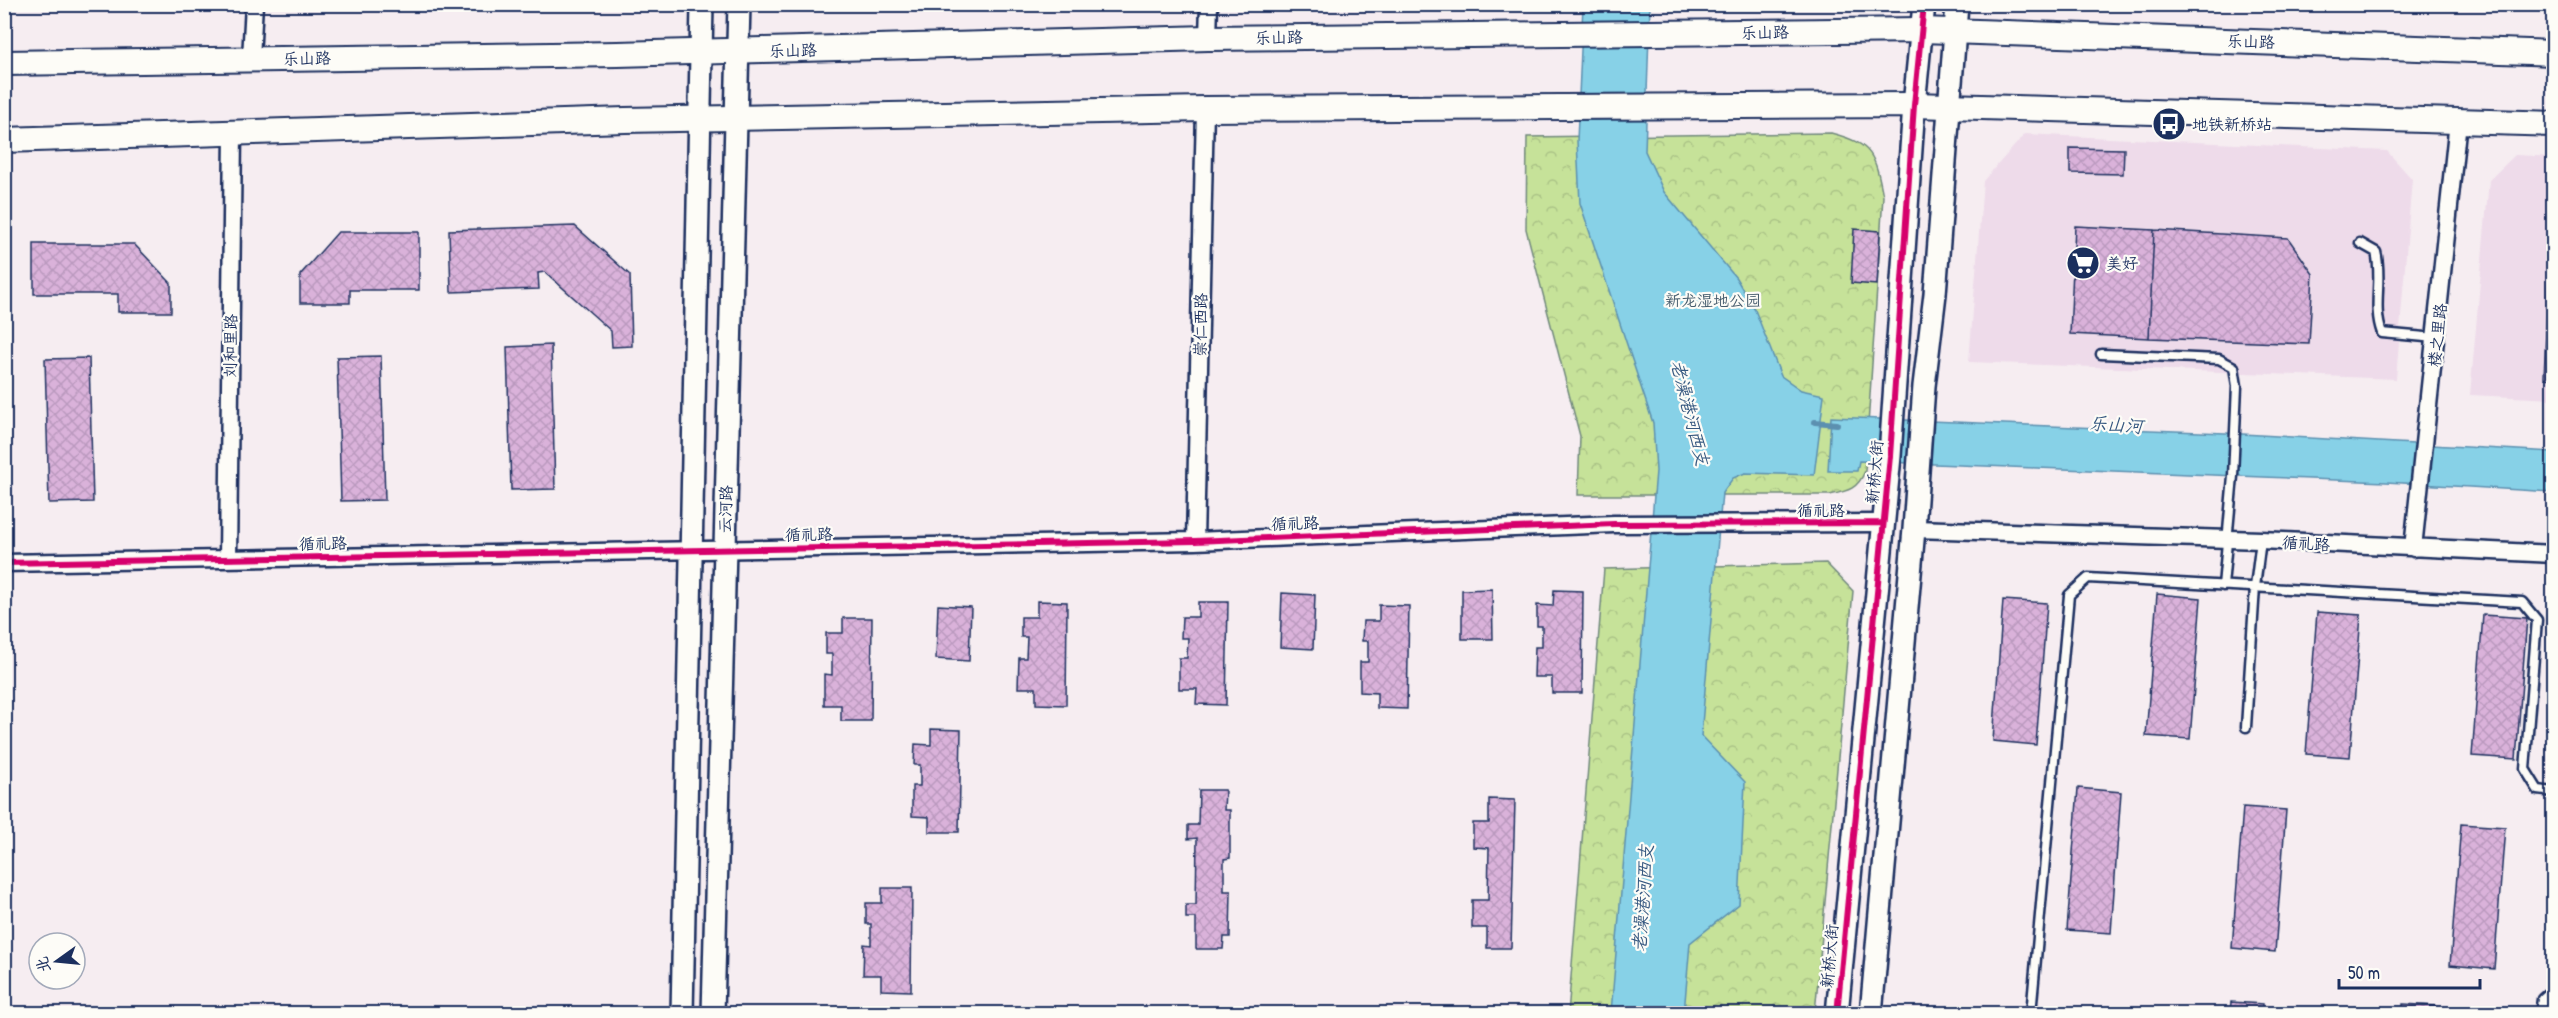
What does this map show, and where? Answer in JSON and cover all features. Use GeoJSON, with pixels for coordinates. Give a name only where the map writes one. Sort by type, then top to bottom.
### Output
{"type":"FeatureCollection","features":[{"type":"Feature","properties":{"kind":"main road","name":"乐山路"},"geometry":{"type":"LineString","coordinates":[[4,63],[738,51],[1208,38],[1922,30],[2553,53]]}},
{"type":"Feature","properties":{"kind":"main road"},"geometry":{"type":"LineString","coordinates":[[4,140],[700,119],[1205,109],[1669,106],[1914,105],[2553,124]]}},
{"type":"Feature","properties":{"kind":"street"},"geometry":{"type":"LineString","coordinates":[[251,58],[254,4]]}},
{"type":"Feature","properties":{"kind":"street","name":"云河路"},"geometry":{"type":"LineString","coordinates":[[682,1014],[702,4]]}},
{"type":"Feature","properties":{"kind":"street","name":"云河路"},"geometry":{"type":"LineString","coordinates":[[713,1014],[739,4]]}},
{"type":"Feature","properties":{"kind":"street"},"geometry":{"type":"LineString","coordinates":[[1208,38],[1209,4]]}},
{"type":"Feature","properties":{"kind":"street","name":"新桥大街"},"geometry":{"type":"LineString","coordinates":[[1837,1014],[1890,456],[1914,105],[1924,4]]}},
{"type":"Feature","properties":{"kind":"street"},"geometry":{"type":"LineString","coordinates":[[1870,1014],[1914,529],[1924,386],[1935,294],[1958,4]]}},
{"type":"Feature","properties":{"kind":"street","name":"崇仁西路"},"geometry":{"type":"LineString","coordinates":[[1195,541],[1205,109]]}},
{"type":"Feature","properties":{"kind":"street","name":"楼之里路"},"geometry":{"type":"LineString","coordinates":[[2413,548],[2458,122]]}},
{"type":"Feature","properties":{"kind":"street","name":"刘和里路"},"geometry":{"type":"LineString","coordinates":[[228,558],[233,133]]}},
{"type":"Feature","properties":{"kind":"street","name":"循礼路"},"geometry":{"type":"LineString","coordinates":[[4,563],[1195,541],[1614,524],[1883,523]]}},
{"type":"Feature","properties":{"kind":"street","name":"循礼路"},"geometry":{"type":"LineString","coordinates":[[1914,529],[2261,540],[2553,554]]}},
{"type":"Feature","properties":{"kind":"lane"},"geometry":{"type":"LineString","coordinates":[[2360,243],[2376,252],[2380,267],[2377,320],[2382,333],[2436,338]]}},
{"type":"Feature","properties":{"kind":"lane"},"geometry":{"type":"LineString","coordinates":[[2100,354],[2219,359],[2234,367],[2237,386],[2233,476],[2223,585]]}},
{"type":"Feature","properties":{"kind":"lane"},"geometry":{"type":"LineString","coordinates":[[2246,727],[2255,587],[2261,540]]}},
{"type":"Feature","properties":{"kind":"lane"},"geometry":{"type":"LineString","coordinates":[[2031,1014],[2069,596],[2088,578],[2522,602],[2537,620],[2525,769],[2538,790],[2553,792]]}},
{"type":"Feature","properties":{"kind":"lane"},"geometry":{"type":"LineString","coordinates":[[2540,1014],[2542,999],[2553,988]]}},
{"type":"Feature","properties":{"kind":"shaded area"},"geometry":{"type":"Polygon","coordinates":[[[2025,134],[2387,151],[2412,179],[2396,379],[1969,362],[1983,181],[2025,134]]]}},
{"type":"Feature","properties":{"kind":"shaded area"},"geometry":{"type":"Polygon","coordinates":[[[2515,155],[2553,157],[2553,399],[2470,395],[2489,180],[2515,155]]]}},
{"type":"Feature","properties":{"kind":"green space","name":"新龙湿地公园"},"geometry":{"type":"Polygon","coordinates":[[[1831,133],[1856,142],[1870,153],[1883,196],[1865,471],[1859,482],[1847,490],[1830,495],[1578,495],[1580,436],[1526,229],[1527,137],[1831,133]]]}},
{"type":"Feature","properties":{"kind":"green space"},"geometry":{"type":"Polygon","coordinates":[[[1826,563],[1853,591],[1815,1013],[1568,1014],[1604,569],[1826,563]]]}},
{"type":"Feature","properties":{"kind":"water","name":"老澡港河西支"},"geometry":{"type":"Polygon","coordinates":[[[1583,5],[1650,5],[1645,151],[1664,192],[1736,278],[1755,310],[1781,376],[1801,390],[1824,395],[1814,475],[1745,473],[1733,478],[1722,493],[1701,736],[1745,782],[1739,904],[1690,943],[1684,1013],[1611,1013],[1656,471],[1653,423],[1580,203],[1577,141],[1583,5]]]}},
{"type":"Feature","properties":{"kind":"water"},"geometry":{"type":"Polygon","coordinates":[[[1831,417],[2225,433],[2553,452],[2554,492],[2386,482],[1859,461],[1857,471],[1828,471],[1831,417]]]}},
{"type":"Feature","properties":{"kind":"building"},"geometry":{"type":"Polygon","coordinates":[[[2070,148],[2124,149],[2123,174],[2070,173],[2070,148]]]}},
{"type":"Feature","properties":{"kind":"building"},"geometry":{"type":"Polygon","coordinates":[[[2551,217],[2554,217],[2554,379],[2544,378],[2551,217]]]}},
{"type":"Feature","properties":{"kind":"building"},"geometry":{"type":"Polygon","coordinates":[[[575,226],[630,275],[632,346],[612,347],[611,331],[545,272],[538,273],[539,289],[451,292],[449,230],[575,226]]]}},
{"type":"Feature","properties":{"kind":"building"},"geometry":{"type":"Polygon","coordinates":[[[2075,226],[2154,230],[2149,338],[2070,334],[2075,226]]]}},
{"type":"Feature","properties":{"kind":"building"},"geometry":{"type":"Polygon","coordinates":[[[1854,229],[1880,231],[1877,285],[1851,283],[1854,229]]]}},
{"type":"Feature","properties":{"kind":"building"},"geometry":{"type":"Polygon","coordinates":[[[2154,230],[2288,238],[2313,274],[2309,344],[2149,338],[2154,230]]]}},
{"type":"Feature","properties":{"kind":"building"},"geometry":{"type":"Polygon","coordinates":[[[338,232],[419,232],[419,290],[350,290],[350,303],[300,303],[300,275],[338,232]]]}},
{"type":"Feature","properties":{"kind":"building"},"geometry":{"type":"Polygon","coordinates":[[[4,244],[8,244],[8,296],[4,296],[4,244]]]}},
{"type":"Feature","properties":{"kind":"building"},"geometry":{"type":"Polygon","coordinates":[[[34,244],[134,244],[171,283],[171,312],[118,312],[118,294],[34,294],[34,244]]]}},
{"type":"Feature","properties":{"kind":"building"},"geometry":{"type":"Polygon","coordinates":[[[551,345],[555,489],[511,490],[507,347],[551,345]]]}},
{"type":"Feature","properties":{"kind":"building"},"geometry":{"type":"Polygon","coordinates":[[[381,356],[385,500],[341,501],[337,357],[381,356]]]}},
{"type":"Feature","properties":{"kind":"building"},"geometry":{"type":"Polygon","coordinates":[[[89,358],[93,502],[49,503],[45,359],[89,358]]]}},
{"type":"Feature","properties":{"kind":"building"},"geometry":{"type":"Polygon","coordinates":[[[1492,589],[1493,639],[1462,639],[1462,590],[1492,589]]]}},
{"type":"Feature","properties":{"kind":"building"},"geometry":{"type":"Polygon","coordinates":[[[1554,590],[1583,591],[1582,693],[1552,693],[1552,677],[1534,677],[1535,647],[1542,647],[1542,626],[1537,626],[1537,605],[1553,606],[1554,590]]]}},
{"type":"Feature","properties":{"kind":"building"},"geometry":{"type":"Polygon","coordinates":[[[1282,593],[1315,595],[1313,649],[1280,647],[1282,593]]]}},
{"type":"Feature","properties":{"kind":"building"},"geometry":{"type":"Polygon","coordinates":[[[2157,594],[2201,598],[2190,739],[2146,736],[2157,594]]]}},
{"type":"Feature","properties":{"kind":"building"},"geometry":{"type":"Polygon","coordinates":[[[2003,600],[2047,603],[2036,745],[1993,741],[2003,600]]]}},
{"type":"Feature","properties":{"kind":"building"},"geometry":{"type":"Polygon","coordinates":[[[1037,601],[1067,602],[1066,705],[1036,704],[1036,688],[1018,688],[1019,658],[1026,658],[1027,637],[1021,637],[1021,617],[1037,617],[1037,601]]]}},
{"type":"Feature","properties":{"kind":"building"},"geometry":{"type":"Polygon","coordinates":[[[1198,602],[1228,602],[1226,705],[1196,704],[1197,689],[1179,689],[1179,658],[1187,658],[1188,638],[1181,638],[1182,617],[1198,617],[1198,602]]]}},
{"type":"Feature","properties":{"kind":"building"},"geometry":{"type":"Polygon","coordinates":[[[938,605],[971,607],[969,661],[936,659],[938,605]]]}},
{"type":"Feature","properties":{"kind":"building"},"geometry":{"type":"Polygon","coordinates":[[[1379,605],[1409,606],[1407,709],[1377,708],[1377,693],[1360,692],[1360,662],[1368,662],[1368,641],[1362,641],[1363,621],[1379,621],[1379,605]]]}},
{"type":"Feature","properties":{"kind":"building"},"geometry":{"type":"Polygon","coordinates":[[[2317,612],[2361,615],[2350,757],[2306,754],[2317,612]]]}},
{"type":"Feature","properties":{"kind":"building"},"geometry":{"type":"Polygon","coordinates":[[[2483,615],[2527,618],[2516,759],[2472,756],[2483,615]]]}},
{"type":"Feature","properties":{"kind":"building"},"geometry":{"type":"Polygon","coordinates":[[[843,618],[872,618],[871,721],[841,721],[841,705],[824,705],[824,674],[832,675],[832,654],[826,654],[826,633],[843,633],[843,618]]]}},
{"type":"Feature","properties":{"kind":"building"},"geometry":{"type":"Polygon","coordinates":[[[931,729],[961,730],[959,832],[929,832],[929,817],[912,816],[912,786],[920,786],[920,765],[914,765],[915,744],[931,745],[931,729]]]}},
{"type":"Feature","properties":{"kind":"building"},"geometry":{"type":"Polygon","coordinates":[[[2078,788],[2121,792],[2111,933],[2067,930],[2078,788]]]}},
{"type":"Feature","properties":{"kind":"building"},"geometry":{"type":"Polygon","coordinates":[[[1199,790],[1225,790],[1224,810],[1230,810],[1230,858],[1224,859],[1224,891],[1231,891],[1230,937],[1224,937],[1223,949],[1196,949],[1196,918],[1186,918],[1186,905],[1196,905],[1197,838],[1188,839],[1188,825],[1198,825],[1199,790]]]}},
{"type":"Feature","properties":{"kind":"building"},"geometry":{"type":"Polygon","coordinates":[[[1489,799],[1515,800],[1511,948],[1487,948],[1487,928],[1472,928],[1472,900],[1488,900],[1489,848],[1473,847],[1473,823],[1489,823],[1489,799]]]}},
{"type":"Feature","properties":{"kind":"building"},"geometry":{"type":"Polygon","coordinates":[[[2243,807],[2286,810],[2275,952],[2232,948],[2243,807]]]}},
{"type":"Feature","properties":{"kind":"building"},"geometry":{"type":"Polygon","coordinates":[[[2461,824],[2505,827],[2494,969],[2450,965],[2461,824]]]}},
{"type":"Feature","properties":{"kind":"building"},"geometry":{"type":"Polygon","coordinates":[[[882,888],[912,888],[911,991],[881,990],[881,975],[863,975],[864,944],[871,945],[871,924],[866,924],[866,903],[882,903],[882,888]]]}},
{"type":"Feature","properties":{"kind":"building"},"geometry":{"type":"Polygon","coordinates":[[[2231,1002],[2263,1004],[2263,1014],[2230,1014],[2231,1002]]]}},
{"type":"Feature","properties":{"kind":"building"},"geometry":{"type":"Polygon","coordinates":[[[2403,1004],[2436,1006],[2436,1014],[2403,1014],[2403,1004]]]}},
{"type":"Feature","properties":{"kind":"building"},"geometry":{"type":"Polygon","coordinates":[[[1976,1007],[2008,1009],[2008,1014],[1975,1014],[1976,1007]]]}},
{"type":"Feature","properties":{"kind":"waterway","name":"乐山河"},"geometry":{"type":"LineString","coordinates":[[1815,422],[1837,424]]}},
{"type":"Feature","properties":{"kind":"cycle path"},"geometry":{"type":"LineString","coordinates":[[1837,1014],[1890,456],[1914,105],[1924,4]]}},
{"type":"Feature","properties":{"kind":"cycle path"},"geometry":{"type":"LineString","coordinates":[[4,563],[1195,541],[1614,524],[1883,523]]}},
{"type":"Feature","properties":{"kind":"place","name":"地铁新桥站"},"geometry":{"type":"Point","coordinates":[2169,124]}},
{"type":"Feature","properties":{"kind":"place","name":"美好"},"geometry":{"type":"Point","coordinates":[2083,263]}}]}
